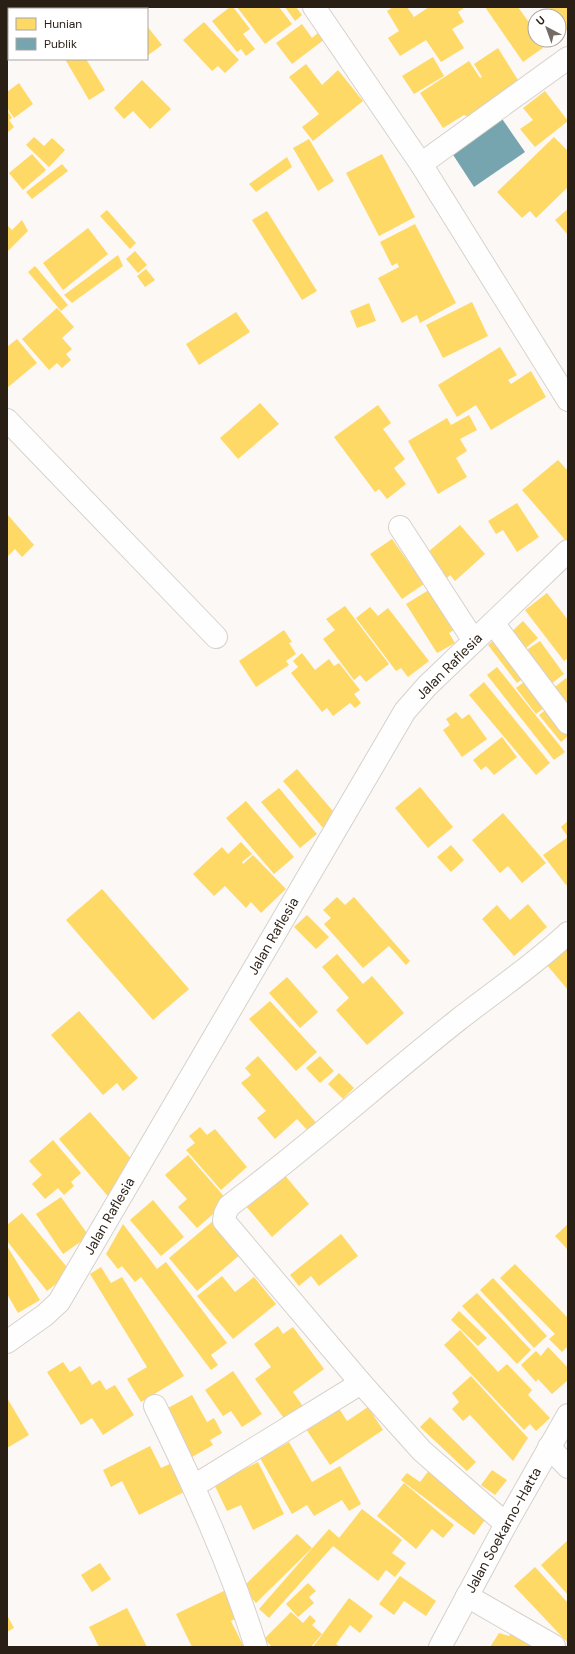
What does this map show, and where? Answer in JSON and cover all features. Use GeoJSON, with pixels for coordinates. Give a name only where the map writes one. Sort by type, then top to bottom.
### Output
{"type":"FeatureCollection","features":[{"type":"Feature","properties":{"kind":"street"},"geometry":{"type":"LineString","coordinates":[[314,7],[420,164],[568,400]]}},
{"type":"Feature","properties":{"kind":"street"},"geometry":{"type":"LineString","coordinates":[[420,164],[568,58]]}},
{"type":"Feature","properties":{"kind":"street"},"geometry":{"type":"LineString","coordinates":[[10,429],[216,637]]}},
{"type":"Feature","properties":{"kind":"street"},"geometry":{"type":"LineString","coordinates":[[400,527],[474,641]]}},
{"type":"Feature","properties":{"kind":"street","name":"Jalan Raflesia"},"geometry":{"type":"LineString","coordinates":[[7,1342],[46,1315],[59,1302],[405,710],[427,686],[568,551]]}},
{"type":"Feature","properties":{"kind":"street"},"geometry":{"type":"LineString","coordinates":[[493,623],[568,723]]}},
{"type":"Feature","properties":{"kind":"street"},"geometry":{"type":"LineString","coordinates":[[506,1524],[422,1451],[360,1383],[224,1220],[229,1206],[308,1144],[459,1019],[550,950],[568,933]]}},
{"type":"Feature","properties":{"kind":"street"},"geometry":{"type":"LineString","coordinates":[[194,1486],[360,1383]]}},
{"type":"Feature","properties":{"kind":"street"},"geometry":{"type":"LineString","coordinates":[[155,1406],[194,1486],[256,1647]]}},
{"type":"Feature","properties":{"kind":"street","name":"Jalan Soekarno-Hatta"},"geometry":{"type":"LineString","coordinates":[[440,1647],[506,1524],[568,1415]]}},
{"type":"Feature","properties":{"kind":"street"},"geometry":{"type":"LineString","coordinates":[[549,1447],[568,1467]]}},
{"type":"Feature","properties":{"kind":"street"},"geometry":{"type":"LineString","coordinates":[[467,1596],[554,1646]]}},
{"type":"Feature","properties":{"kind":"building: Hunian"},"geometry":{"type":"Polygon","coordinates":[[[36,7],[50,8],[37,8],[36,7]]]}},
{"type":"Feature","properties":{"kind":"building: Hunian"},"geometry":{"type":"Polygon","coordinates":[[[230,7],[233,7],[250,29],[243,34],[255,49],[246,56],[241,49],[237,52],[212,21],[230,7]]]}},
{"type":"Feature","properties":{"kind":"building: Hunian"},"geometry":{"type":"Polygon","coordinates":[[[237,7],[279,7],[292,24],[265,44],[237,7]]]}},
{"type":"Feature","properties":{"kind":"building: Hunian"},"geometry":{"type":"Polygon","coordinates":[[[285,7],[296,7],[302,15],[295,21],[285,7]]]}},
{"type":"Feature","properties":{"kind":"building: Hunian"},"geometry":{"type":"Polygon","coordinates":[[[393,7],[407,7],[414,17],[429,7],[465,7],[458,12],[464,22],[452,29],[464,48],[441,62],[426,40],[400,56],[388,38],[399,31],[387,11],[393,7]]]}},
{"type":"Feature","properties":{"kind":"building: Hunian"},"geometry":{"type":"Polygon","coordinates":[[[485,7],[518,7],[527,20],[527,48],[543,48],[523,62],[485,7]]]}},
{"type":"Feature","properties":{"kind":"building: Hunian"},"geometry":{"type":"Polygon","coordinates":[[[549,7],[568,7],[568,29],[567,30],[567,8],[549,7]]]}},
{"type":"Feature","properties":{"kind":"building: Hunian"},"geometry":{"type":"Polygon","coordinates":[[[204,22],[239,60],[225,73],[218,66],[212,71],[183,40],[204,22]]]}},
{"type":"Feature","properties":{"kind":"building: Hunian"},"geometry":{"type":"Polygon","coordinates":[[[302,24],[312,38],[319,32],[325,39],[292,64],[276,43],[302,24]]]}},
{"type":"Feature","properties":{"kind":"building: Hunian"},"geometry":{"type":"Polygon","coordinates":[[[148,27],[162,45],[148,55],[148,27]]]}},
{"type":"Feature","properties":{"kind":"building: Hunian"},"geometry":{"type":"Polygon","coordinates":[[[498,48],[521,85],[470,118],[464,115],[443,128],[420,93],[469,61],[480,78],[482,77],[474,64],[498,48]]]}},
{"type":"Feature","properties":{"kind":"building: Hunian"},"geometry":{"type":"Polygon","coordinates":[[[433,57],[444,76],[414,94],[402,76],[433,57]]]}},
{"type":"Feature","properties":{"kind":"building: Hunian"},"geometry":{"type":"Polygon","coordinates":[[[66,60],[87,60],[105,90],[89,100],[66,60]]]}},
{"type":"Feature","properties":{"kind":"building: Hunian"},"geometry":{"type":"Polygon","coordinates":[[[306,64],[322,85],[338,70],[363,101],[313,141],[302,127],[319,114],[289,77],[306,64]]]}},
{"type":"Feature","properties":{"kind":"building: Hunian"},"geometry":{"type":"Polygon","coordinates":[[[142,80],[171,109],[150,129],[133,111],[124,119],[114,108],[142,80]]]}},
{"type":"Feature","properties":{"kind":"building: Hunian"},"geometry":{"type":"Polygon","coordinates":[[[19,83],[33,104],[14,118],[7,108],[7,92],[19,83]]]}},
{"type":"Feature","properties":{"kind":"building: Hunian"},"geometry":{"type":"Polygon","coordinates":[[[545,91],[568,121],[535,147],[520,129],[533,120],[523,108],[545,91]]]}},
{"type":"Feature","properties":{"kind":"building: Hunian"},"geometry":{"type":"Polygon","coordinates":[[[7,110],[12,118],[9,120],[14,127],[7,133],[7,110]]]}},
{"type":"Feature","properties":{"kind":"building: Hunian"},"geometry":{"type":"Polygon","coordinates":[[[34,137],[44,146],[52,138],[65,150],[49,167],[26,145],[34,137]]]}},
{"type":"Feature","properties":{"kind":"building: Hunian"},"geometry":{"type":"Polygon","coordinates":[[[554,137],[568,151],[568,189],[567,188],[536,218],[530,211],[522,218],[497,192],[554,137]]]}},
{"type":"Feature","properties":{"kind":"building: Hunian"},"geometry":{"type":"Polygon","coordinates":[[[309,139],[334,181],[318,191],[293,148],[309,139]]]}},
{"type":"Feature","properties":{"kind":"building: Hunian"},"geometry":{"type":"Polygon","coordinates":[[[32,154],[46,170],[23,190],[9,173],[32,154]]]}},
{"type":"Feature","properties":{"kind":"building: Hunian"},"geometry":{"type":"Polygon","coordinates":[[[382,154],[415,217],[379,236],[346,173],[382,154]]]}},
{"type":"Feature","properties":{"kind":"building: Hunian"},"geometry":{"type":"Polygon","coordinates":[[[287,157],[292,167],[256,192],[249,184],[287,157]]]}},
{"type":"Feature","properties":{"kind":"building: Hunian"},"geometry":{"type":"Polygon","coordinates":[[[62,164],[68,171],[32,199],[26,192],[62,164]]]}},
{"type":"Feature","properties":{"kind":"building: Hunian"},"geometry":{"type":"Polygon","coordinates":[[[568,209],[568,235],[555,220],[568,209]]]}},
{"type":"Feature","properties":{"kind":"building: Hunian"},"geometry":{"type":"Polygon","coordinates":[[[107,210],[136,243],[130,249],[100,216],[107,210]]]}},
{"type":"Feature","properties":{"kind":"building: Hunian"},"geometry":{"type":"Polygon","coordinates":[[[267,211],[317,291],[302,300],[252,220],[267,211]]]}},
{"type":"Feature","properties":{"kind":"building: Hunian"},"geometry":{"type":"Polygon","coordinates":[[[22,220],[28,231],[7,252],[7,225],[12,230],[22,220]]]}},
{"type":"Feature","properties":{"kind":"building: Hunian"},"geometry":{"type":"Polygon","coordinates":[[[415,224],[456,303],[420,323],[417,315],[402,323],[378,278],[399,267],[397,263],[392,266],[380,242],[415,224]]]}},
{"type":"Feature","properties":{"kind":"building: Hunian"},"geometry":{"type":"Polygon","coordinates":[[[88,228],[108,254],[63,290],[43,263],[88,228]]]}},
{"type":"Feature","properties":{"kind":"building: Hunian"},"geometry":{"type":"Polygon","coordinates":[[[135,251],[147,265],[138,273],[126,259],[135,251]]]}},
{"type":"Feature","properties":{"kind":"building: Hunian"},"geometry":{"type":"Polygon","coordinates":[[[118,255],[123,266],[72,303],[64,295],[118,255]]]}},
{"type":"Feature","properties":{"kind":"building: Hunian"},"geometry":{"type":"Polygon","coordinates":[[[35,266],[68,305],[61,311],[28,272],[35,266]]]}},
{"type":"Feature","properties":{"kind":"building: Hunian"},"geometry":{"type":"Polygon","coordinates":[[[146,269],[155,280],[145,287],[137,276],[146,269]]]}},
{"type":"Feature","properties":{"kind":"building: Hunian"},"geometry":{"type":"Polygon","coordinates":[[[472,302],[488,336],[443,358],[426,325],[472,302]]]}},
{"type":"Feature","properties":{"kind":"building: Hunian"},"geometry":{"type":"Polygon","coordinates":[[[369,303],[376,321],[357,328],[350,311],[369,303]]]}},
{"type":"Feature","properties":{"kind":"building: Hunian"},"geometry":{"type":"Polygon","coordinates":[[[57,308],[74,327],[62,338],[72,349],[66,354],[71,360],[62,368],[57,363],[49,370],[22,339],[57,308]]]}},
{"type":"Feature","properties":{"kind":"building: Hunian"},"geometry":{"type":"Polygon","coordinates":[[[236,312],[250,332],[199,365],[186,344],[236,312]]]}},
{"type":"Feature","properties":{"kind":"building: Hunian"},"geometry":{"type":"Polygon","coordinates":[[[17,339],[37,363],[7,388],[7,347],[17,339]]]}},
{"type":"Feature","properties":{"kind":"building: Hunian"},"geometry":{"type":"Polygon","coordinates":[[[500,347],[517,375],[508,380],[511,384],[531,371],[546,397],[491,430],[476,405],[457,417],[438,385],[500,347]]]}},
{"type":"Feature","properties":{"kind":"building: Hunian"},"geometry":{"type":"Polygon","coordinates":[[[260,403],[279,424],[238,459],[220,438],[260,403]]]}},
{"type":"Feature","properties":{"kind":"building: Hunian"},"geometry":{"type":"Polygon","coordinates":[[[378,405],[391,423],[383,429],[405,459],[394,468],[406,484],[387,499],[379,489],[375,492],[334,437],[378,405]]]}},
{"type":"Feature","properties":{"kind":"building: Hunian"},"geometry":{"type":"Polygon","coordinates":[[[469,415],[477,430],[460,439],[467,451],[456,458],[467,477],[438,494],[408,441],[447,418],[451,425],[469,415]]]}},
{"type":"Feature","properties":{"kind":"building: Hunian"},"geometry":{"type":"Polygon","coordinates":[[[558,460],[568,471],[567,542],[522,490],[558,460]]]}},
{"type":"Feature","properties":{"kind":"building: Hunian"},"geometry":{"type":"Polygon","coordinates":[[[517,503],[539,537],[517,552],[503,530],[496,534],[488,521],[517,503]]]}},
{"type":"Feature","properties":{"kind":"building: Hunian"},"geometry":{"type":"Polygon","coordinates":[[[7,514],[34,545],[22,557],[15,549],[7,557],[7,514]]]}},
{"type":"Feature","properties":{"kind":"building: Hunian"},"geometry":{"type":"Polygon","coordinates":[[[460,525],[485,554],[455,581],[450,575],[443,582],[422,557],[460,525]]]}},
{"type":"Feature","properties":{"kind":"building: Hunian"},"geometry":{"type":"Polygon","coordinates":[[[392,539],[424,584],[402,599],[370,554],[392,539]]]}},
{"type":"Feature","properties":{"kind":"building: Hunian"},"geometry":{"type":"Polygon","coordinates":[[[432,588],[457,628],[449,633],[455,643],[437,653],[406,604],[432,588]]]}},
{"type":"Feature","properties":{"kind":"building: Hunian"},"geometry":{"type":"Polygon","coordinates":[[[547,593],[568,620],[568,658],[564,661],[525,610],[547,593]]]}},
{"type":"Feature","properties":{"kind":"building: Hunian"},"geometry":{"type":"Polygon","coordinates":[[[345,606],[389,664],[366,682],[360,675],[354,680],[323,639],[335,630],[326,619],[345,606]]]}},
{"type":"Feature","properties":{"kind":"building: Hunian"},"geometry":{"type":"Polygon","coordinates":[[[370,607],[378,616],[388,608],[429,661],[408,677],[401,668],[396,671],[356,618],[370,607]]]}},
{"type":"Feature","properties":{"kind":"building: Hunian"},"geometry":{"type":"Polygon","coordinates":[[[523,621],[538,638],[521,652],[507,636],[523,621]]]}},
{"type":"Feature","properties":{"kind":"building: Hunian"},"geometry":{"type":"Polygon","coordinates":[[[284,630],[292,642],[289,643],[296,654],[286,661],[289,665],[256,687],[239,661],[284,630]]]}},
{"type":"Feature","properties":{"kind":"building: Hunian"},"geometry":{"type":"Polygon","coordinates":[[[498,637],[528,675],[517,683],[488,645],[498,637]]]}},
{"type":"Feature","properties":{"kind":"building: Hunian"},"geometry":{"type":"Polygon","coordinates":[[[540,641],[564,674],[547,687],[522,653],[540,641]]]}},
{"type":"Feature","properties":{"kind":"building: Hunian"},"geometry":{"type":"Polygon","coordinates":[[[302,653],[315,670],[329,659],[334,666],[339,663],[360,690],[354,694],[361,703],[355,708],[350,703],[333,716],[327,708],[322,712],[291,673],[298,667],[293,661],[302,653]]]}},
{"type":"Feature","properties":{"kind":"building: Hunian"},"geometry":{"type":"Polygon","coordinates":[[[497,667],[565,752],[554,760],[487,675],[497,667]]]}},
{"type":"Feature","properties":{"kind":"building: Hunian"},"geometry":{"type":"Polygon","coordinates":[[[566,678],[568,680],[568,715],[550,691],[566,678]]]}},
{"type":"Feature","properties":{"kind":"building: Hunian"},"geometry":{"type":"Polygon","coordinates":[[[528,679],[548,705],[536,714],[516,688],[528,679]]]}},
{"type":"Feature","properties":{"kind":"building: Hunian"},"geometry":{"type":"Polygon","coordinates":[[[484,682],[550,763],[536,775],[469,695],[484,682]]]}},
{"type":"Feature","properties":{"kind":"building: Hunian"},"geometry":{"type":"Polygon","coordinates":[[[548,708],[568,733],[568,736],[561,742],[539,715],[548,708]]]}},
{"type":"Feature","properties":{"kind":"building: Hunian"},"geometry":{"type":"Polygon","coordinates":[[[456,712],[462,719],[469,714],[487,739],[462,757],[443,730],[450,725],[446,719],[456,712]]]}},
{"type":"Feature","properties":{"kind":"building: Hunian"},"geometry":{"type":"Polygon","coordinates":[[[502,737],[517,757],[494,775],[486,766],[481,770],[473,760],[502,737]]]}},
{"type":"Feature","properties":{"kind":"building: Hunian"},"geometry":{"type":"Polygon","coordinates":[[[297,769],[338,817],[324,829],[283,781],[297,769]]]}},
{"type":"Feature","properties":{"kind":"building: Hunian"},"geometry":{"type":"Polygon","coordinates":[[[420,787],[453,827],[428,848],[395,808],[420,787]]]}},
{"type":"Feature","properties":{"kind":"building: Hunian"},"geometry":{"type":"Polygon","coordinates":[[[279,788],[317,834],[300,848],[261,802],[279,788]]]}},
{"type":"Feature","properties":{"kind":"building: Hunian"},"geometry":{"type":"Polygon","coordinates":[[[246,801],[294,857],[274,874],[226,818],[246,801]]]}},
{"type":"Feature","properties":{"kind":"building: Hunian"},"geometry":{"type":"Polygon","coordinates":[[[503,813],[546,863],[522,883],[508,866],[500,873],[472,840],[503,813]]]}},
{"type":"Feature","properties":{"kind":"building: Hunian"},"geometry":{"type":"Polygon","coordinates":[[[568,821],[568,837],[561,827],[568,821]]]}},
{"type":"Feature","properties":{"kind":"building: Hunian"},"geometry":{"type":"Polygon","coordinates":[[[568,837],[568,884],[566,885],[543,855],[568,837]]]}},
{"type":"Feature","properties":{"kind":"building: Hunian"},"geometry":{"type":"Polygon","coordinates":[[[241,842],[252,854],[242,862],[243,864],[253,855],[286,889],[261,913],[251,902],[246,908],[225,886],[214,896],[193,874],[222,847],[228,854],[241,842]]]}},
{"type":"Feature","properties":{"kind":"building: Hunian"},"geometry":{"type":"Polygon","coordinates":[[[451,845],[464,860],[451,872],[437,857],[451,845]]]}},
{"type":"Feature","properties":{"kind":"building: Hunian"},"geometry":{"type":"Polygon","coordinates":[[[102,889],[189,989],[153,1020],[66,920],[102,889]]]}},
{"type":"Feature","properties":{"kind":"building: Hunian"},"geometry":{"type":"Polygon","coordinates":[[[337,897],[345,905],[354,897],[410,961],[406,965],[389,946],[363,968],[324,924],[331,918],[323,910],[337,897]]]}},
{"type":"Feature","properties":{"kind":"building: Hunian"},"geometry":{"type":"Polygon","coordinates":[[[528,904],[547,927],[514,956],[482,919],[497,905],[510,920],[528,904]]]}},
{"type":"Feature","properties":{"kind":"building: Hunian"},"geometry":{"type":"Polygon","coordinates":[[[307,915],[329,937],[316,949],[294,927],[307,915]]]}},
{"type":"Feature","properties":{"kind":"building: Hunian"},"geometry":{"type":"Polygon","coordinates":[[[568,948],[568,990],[547,965],[568,948]]]}},
{"type":"Feature","properties":{"kind":"building: Hunian"},"geometry":{"type":"Polygon","coordinates":[[[337,954],[363,984],[372,976],[404,1013],[367,1045],[336,1010],[349,998],[322,967],[337,954]]]}},
{"type":"Feature","properties":{"kind":"building: Hunian"},"geometry":{"type":"Polygon","coordinates":[[[287,977],[318,1012],[300,1028],[269,993],[287,977]]]}},
{"type":"Feature","properties":{"kind":"building: Hunian"},"geometry":{"type":"Polygon","coordinates":[[[270,1001],[317,1052],[296,1071],[249,1019],[270,1001]]]}},
{"type":"Feature","properties":{"kind":"building: Hunian"},"geometry":{"type":"Polygon","coordinates":[[[79,1011],[138,1078],[123,1091],[117,1083],[103,1095],[51,1035],[79,1011]]]}},
{"type":"Feature","properties":{"kind":"building: Hunian"},"geometry":{"type":"Polygon","coordinates":[[[258,1056],[319,1126],[310,1133],[297,1119],[275,1139],[257,1118],[266,1111],[241,1083],[251,1075],[245,1068],[258,1056]]]}},
{"type":"Feature","properties":{"kind":"building: Hunian"},"geometry":{"type":"Polygon","coordinates":[[[320,1056],[334,1071],[320,1083],[306,1068],[320,1056]]]}},
{"type":"Feature","properties":{"kind":"building: Hunian"},"geometry":{"type":"Polygon","coordinates":[[[339,1073],[354,1088],[343,1099],[328,1084],[339,1073]]]}},
{"type":"Feature","properties":{"kind":"building: Hunian"},"geometry":{"type":"Polygon","coordinates":[[[90,1112],[134,1162],[112,1201],[59,1139],[90,1112]]]}},
{"type":"Feature","properties":{"kind":"building: Hunian"},"geometry":{"type":"Polygon","coordinates":[[[200,1127],[207,1135],[215,1129],[247,1167],[221,1190],[186,1150],[195,1143],[189,1136],[200,1127]]]}},
{"type":"Feature","properties":{"kind":"building: Hunian"},"geometry":{"type":"Polygon","coordinates":[[[53,1140],[81,1173],[71,1182],[74,1186],[64,1195],[58,1188],[45,1199],[32,1184],[42,1175],[29,1161],[53,1140]]]}},
{"type":"Feature","properties":{"kind":"building: Hunian"},"geometry":{"type":"Polygon","coordinates":[[[188,1155],[228,1201],[197,1228],[178,1207],[187,1199],[165,1175],[188,1155]]]}},
{"type":"Feature","properties":{"kind":"building: Hunian"},"geometry":{"type":"Polygon","coordinates":[[[282,1172],[309,1204],[272,1237],[245,1205],[282,1172]]]}},
{"type":"Feature","properties":{"kind":"building: Hunian"},"geometry":{"type":"Polygon","coordinates":[[[61,1197],[89,1236],[63,1254],[36,1214],[61,1197]]]}},
{"type":"Feature","properties":{"kind":"building: Hunian"},"geometry":{"type":"Polygon","coordinates":[[[153,1200],[184,1237],[161,1256],[130,1220],[153,1200]]]}},
{"type":"Feature","properties":{"kind":"building: Hunian"},"geometry":{"type":"Polygon","coordinates":[[[22,1213],[71,1272],[47,1291],[7,1241],[7,1225],[22,1213]]]}},
{"type":"Feature","properties":{"kind":"building: Hunian"},"geometry":{"type":"Polygon","coordinates":[[[213,1221],[241,1254],[197,1291],[169,1258],[213,1221]]]}},
{"type":"Feature","properties":{"kind":"building: Hunian"},"geometry":{"type":"Polygon","coordinates":[[[123,1224],[157,1269],[166,1262],[227,1343],[211,1355],[218,1365],[211,1370],[141,1277],[135,1282],[122,1266],[118,1269],[106,1254],[123,1224]]]}},
{"type":"Feature","properties":{"kind":"building: Hunian"},"geometry":{"type":"Polygon","coordinates":[[[568,1224],[568,1250],[555,1236],[568,1224]]]}},
{"type":"Feature","properties":{"kind":"building: Hunian"},"geometry":{"type":"Polygon","coordinates":[[[341,1234],[358,1256],[319,1286],[311,1276],[299,1286],[290,1275],[341,1234]]]}},
{"type":"Feature","properties":{"kind":"building: Hunian"},"geometry":{"type":"Polygon","coordinates":[[[7,1246],[40,1300],[18,1313],[7,1294],[7,1246]]]}},
{"type":"Feature","properties":{"kind":"building: Hunian"},"geometry":{"type":"Polygon","coordinates":[[[515,1264],[568,1318],[568,1348],[567,1347],[562,1352],[549,1339],[555,1334],[500,1278],[515,1264]]]}},
{"type":"Feature","properties":{"kind":"building: Hunian"},"geometry":{"type":"Polygon","coordinates":[[[101,1267],[111,1283],[122,1277],[184,1376],[141,1402],[127,1379],[147,1367],[90,1274],[101,1267]]]}},
{"type":"Feature","properties":{"kind":"building: Hunian"},"geometry":{"type":"Polygon","coordinates":[[[222,1276],[235,1292],[254,1277],[276,1304],[233,1339],[197,1296],[222,1276]]]}},
{"type":"Feature","properties":{"kind":"building: Hunian"},"geometry":{"type":"Polygon","coordinates":[[[493,1278],[547,1336],[534,1348],[480,1290],[493,1278]]]}},
{"type":"Feature","properties":{"kind":"building: Hunian"},"geometry":{"type":"Polygon","coordinates":[[[477,1293],[531,1350],[517,1364],[462,1306],[477,1293]]]}},
{"type":"Feature","properties":{"kind":"building: Hunian"},"geometry":{"type":"Polygon","coordinates":[[[459,1311],[487,1338],[478,1346],[451,1320],[459,1311]]]}},
{"type":"Feature","properties":{"kind":"building: Hunian"},"geometry":{"type":"Polygon","coordinates":[[[278,1326],[283,1334],[293,1327],[324,1369],[293,1392],[304,1408],[286,1421],[255,1379],[271,1367],[254,1344],[278,1326]]]}},
{"type":"Feature","properties":{"kind":"building: Hunian"},"geometry":{"type":"Polygon","coordinates":[[[460,1330],[498,1372],[507,1364],[532,1390],[528,1395],[550,1418],[536,1431],[530,1424],[524,1430],[444,1345],[460,1330]]]}},
{"type":"Feature","properties":{"kind":"building: Hunian"},"geometry":{"type":"Polygon","coordinates":[[[548,1347],[568,1368],[568,1380],[552,1394],[538,1379],[536,1382],[521,1365],[536,1351],[541,1356],[548,1347]]]}},
{"type":"Feature","properties":{"kind":"building: Hunian"},"geometry":{"type":"Polygon","coordinates":[[[63,1362],[70,1372],[80,1366],[92,1385],[100,1380],[106,1390],[115,1385],[134,1415],[103,1435],[92,1418],[81,1425],[47,1372],[63,1362]]]}},
{"type":"Feature","properties":{"kind":"building: Hunian"},"geometry":{"type":"Polygon","coordinates":[[[233,1371],[262,1414],[242,1427],[231,1411],[223,1416],[205,1390],[233,1371]]]}},
{"type":"Feature","properties":{"kind":"building: Hunian"},"geometry":{"type":"Polygon","coordinates":[[[471,1376],[528,1438],[513,1461],[470,1415],[463,1421],[452,1409],[459,1402],[452,1393],[471,1376]]]}},
{"type":"Feature","properties":{"kind":"building: Hunian"},"geometry":{"type":"Polygon","coordinates":[[[192,1395],[207,1422],[214,1418],[222,1433],[210,1440],[213,1445],[192,1457],[166,1409],[192,1395]]]}},
{"type":"Feature","properties":{"kind":"building: Hunian"},"geometry":{"type":"Polygon","coordinates":[[[7,1398],[29,1435],[7,1448],[7,1398]]]}},
{"type":"Feature","properties":{"kind":"building: Hunian"},"geometry":{"type":"Polygon","coordinates":[[[338,1407],[347,1421],[368,1407],[383,1430],[330,1465],[306,1429],[338,1407]]]}},
{"type":"Feature","properties":{"kind":"building: Hunian"},"geometry":{"type":"Polygon","coordinates":[[[430,1417],[476,1462],[467,1471],[420,1427],[430,1417]]]}},
{"type":"Feature","properties":{"kind":"building: Hunian"},"geometry":{"type":"Polygon","coordinates":[[[289,1442],[312,1482],[340,1466],[361,1504],[349,1511],[342,1500],[314,1516],[307,1505],[292,1514],[260,1458],[289,1442]]]}},
{"type":"Feature","properties":{"kind":"building: Hunian"},"geometry":{"type":"Polygon","coordinates":[[[150,1446],[161,1468],[172,1463],[186,1491],[139,1515],[122,1481],[111,1487],[103,1470],[150,1446]]]}},
{"type":"Feature","properties":{"kind":"building: Hunian"},"geometry":{"type":"Polygon","coordinates":[[[258,1462],[284,1514],[253,1530],[241,1505],[227,1511],[214,1484],[258,1462]]]}},
{"type":"Feature","properties":{"kind":"building: Hunian"},"geometry":{"type":"Polygon","coordinates":[[[431,1468],[490,1513],[474,1535],[401,1480],[407,1473],[420,1482],[431,1468]]]}},
{"type":"Feature","properties":{"kind":"building: Hunian"},"geometry":{"type":"Polygon","coordinates":[[[492,1470],[507,1480],[495,1495],[481,1485],[492,1470]]]}},
{"type":"Feature","properties":{"kind":"building: Hunian"},"geometry":{"type":"Polygon","coordinates":[[[404,1483],[454,1525],[443,1538],[432,1529],[416,1549],[377,1516],[404,1483]]]}},
{"type":"Feature","properties":{"kind":"building: Hunian"},"geometry":{"type":"Polygon","coordinates":[[[362,1509],[402,1540],[392,1553],[406,1563],[395,1577],[386,1570],[378,1581],[333,1546],[269,1618],[259,1609],[329,1529],[339,1538],[362,1509]]]}},
{"type":"Feature","properties":{"kind":"building: Hunian"},"geometry":{"type":"Polygon","coordinates":[[[297,1534],[312,1548],[256,1603],[242,1588],[297,1534]]]}},
{"type":"Feature","properties":{"kind":"building: Hunian"},"geometry":{"type":"Polygon","coordinates":[[[567,1541],[568,1542],[568,1595],[541,1565],[567,1541]]]}},
{"type":"Feature","properties":{"kind":"building: Hunian"},"geometry":{"type":"Polygon","coordinates":[[[100,1563],[111,1579],[92,1592],[81,1575],[100,1563]]]}},
{"type":"Feature","properties":{"kind":"building: Hunian"},"geometry":{"type":"Polygon","coordinates":[[[535,1567],[568,1603],[568,1643],[514,1586],[535,1567]]]}},
{"type":"Feature","properties":{"kind":"building: Hunian"},"geometry":{"type":"Polygon","coordinates":[[[400,1576],[436,1601],[426,1616],[404,1601],[394,1615],[379,1604],[400,1576]]]}},
{"type":"Feature","properties":{"kind":"building: Hunian"},"geometry":{"type":"Polygon","coordinates":[[[308,1583],[316,1591],[309,1597],[314,1603],[298,1617],[286,1604],[308,1583]]]}},
{"type":"Feature","properties":{"kind":"building: Hunian"},"geometry":{"type":"Polygon","coordinates":[[[228,1589],[241,1616],[231,1621],[244,1647],[192,1647],[176,1614],[228,1589]]]}},
{"type":"Feature","properties":{"kind":"building: Hunian"},"geometry":{"type":"Polygon","coordinates":[[[349,1598],[373,1616],[360,1633],[350,1625],[336,1644],[340,1647],[313,1647],[349,1598]]]}},
{"type":"Feature","properties":{"kind":"building: Hunian"},"geometry":{"type":"Polygon","coordinates":[[[127,1608],[147,1647],[99,1647],[89,1627],[127,1608]]]}},
{"type":"Feature","properties":{"kind":"building: Hunian"},"geometry":{"type":"Polygon","coordinates":[[[291,1612],[303,1623],[310,1615],[316,1621],[312,1625],[322,1634],[311,1647],[272,1647],[264,1639],[291,1612]]]}},
{"type":"Feature","properties":{"kind":"building: Hunian"},"geometry":{"type":"Polygon","coordinates":[[[7,1615],[14,1628],[7,1632],[7,1615]]]}},
{"type":"Feature","properties":{"kind":"building: Hunian"},"geometry":{"type":"Polygon","coordinates":[[[515,1628],[545,1647],[490,1647],[499,1633],[509,1636],[515,1628]]]}},
{"type":"Feature","properties":{"kind":"building: Publik"},"geometry":{"type":"Polygon","coordinates":[[[498,113],[525,152],[474,187],[448,147],[498,113]]]}}]}
